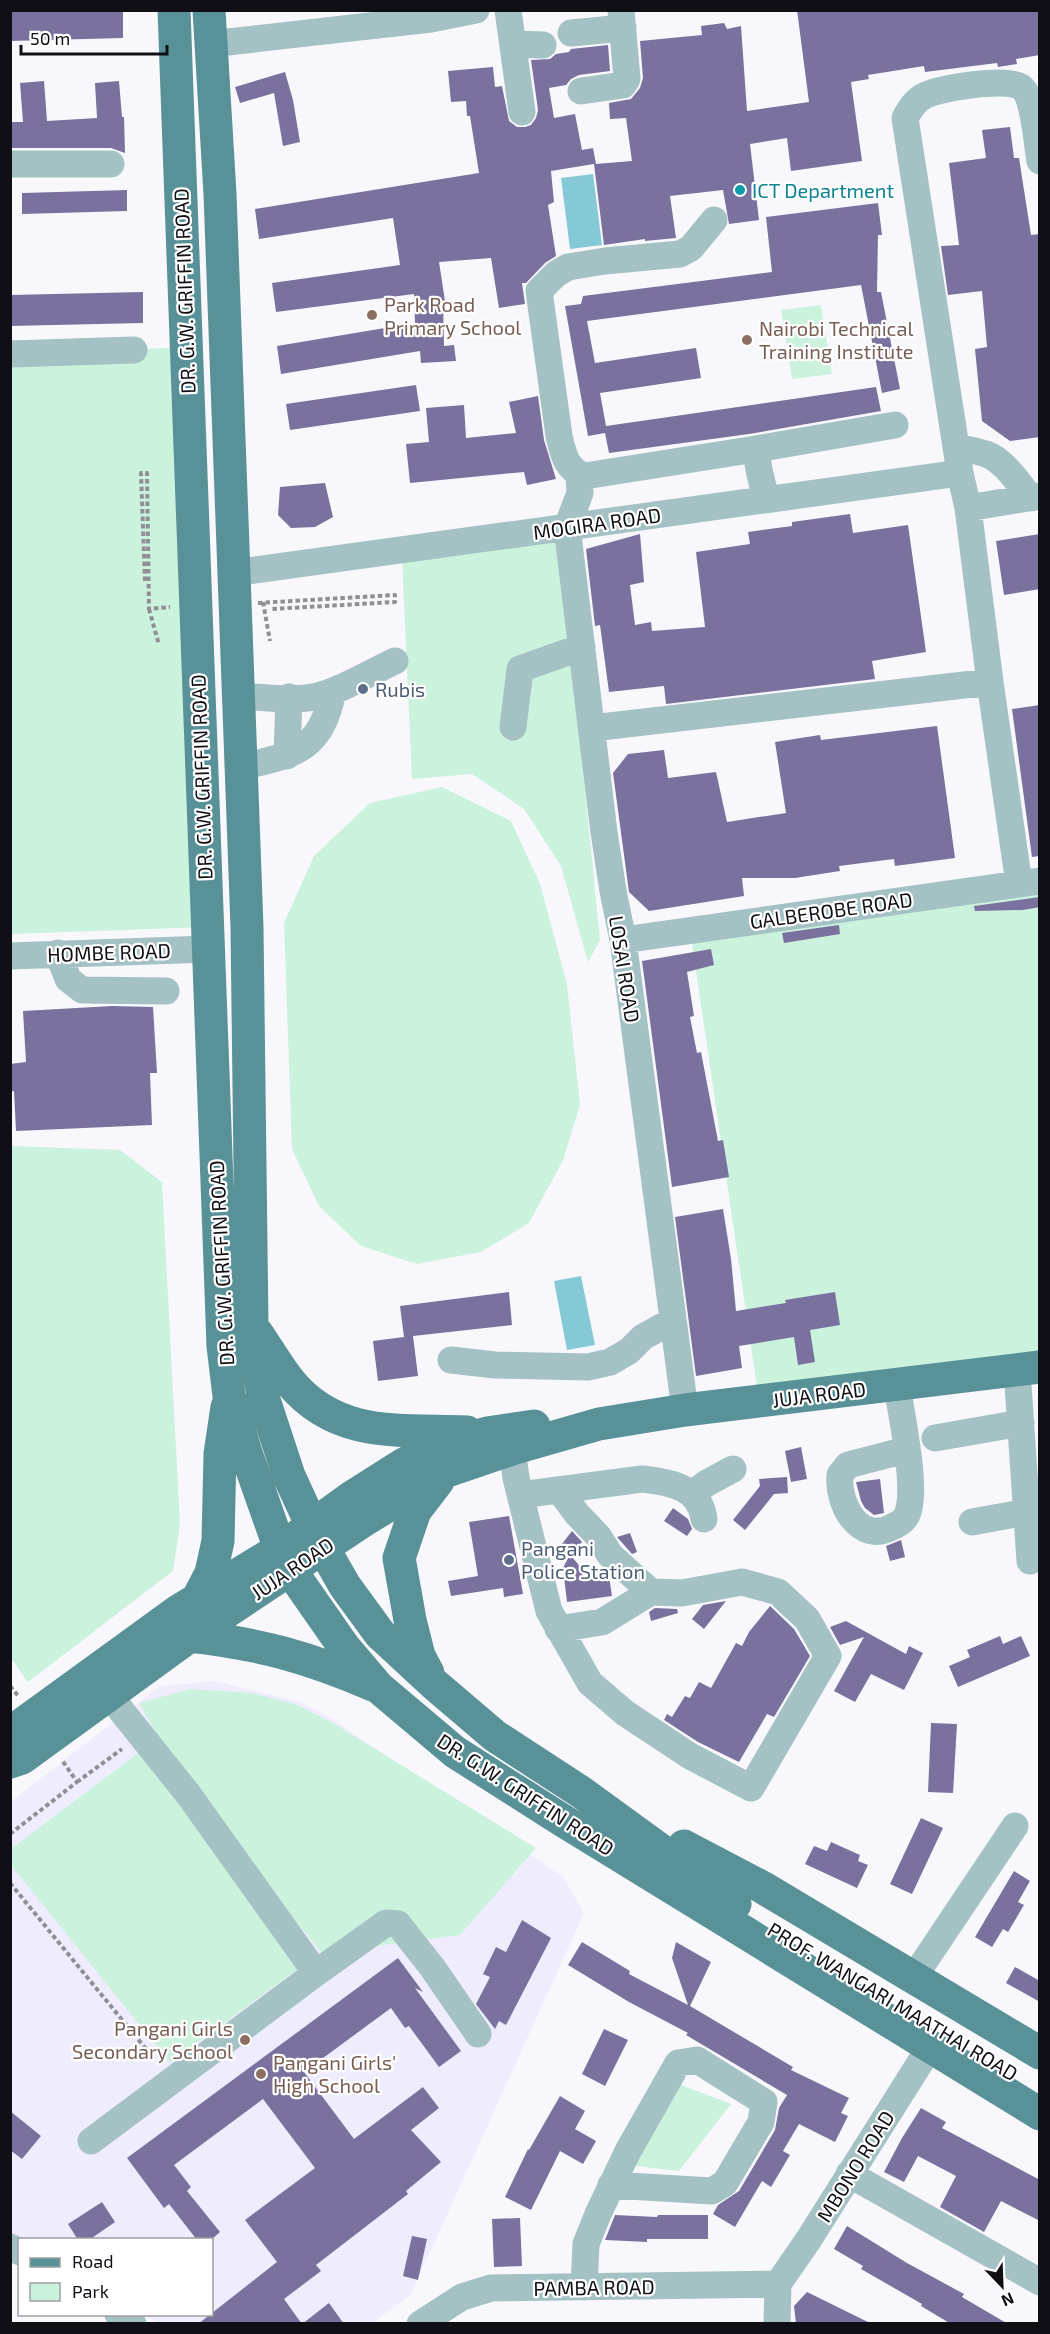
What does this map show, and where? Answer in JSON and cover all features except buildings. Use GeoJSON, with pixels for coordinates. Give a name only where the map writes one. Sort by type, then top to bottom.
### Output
{"type":"FeatureCollection","features":[{"type":"Feature","properties":{"kind":"main road","name":"DR. G.W. GRIFFIN ROAD"},"geometry":{"type":"LineString","coordinates":[[174,10],[223,1346],[229,1396],[246,1453],[285,1560],[344,1647],[378,1687],[454,1752],[1040,2114]]}},
{"type":"Feature","properties":{"kind":"main road","name":"DR. G.W. GRIFFIN ROAD"},"geometry":{"type":"LineString","coordinates":[[209,10],[220,194],[247,927],[252,1326],[263,1397],[289,1476],[318,1537],[345,1586],[380,1634],[495,1736],[581,1792],[746,1912]]}},
{"type":"Feature","properties":{"kind":"main road"},"geometry":{"type":"LineString","coordinates":[[252,1326],[291,1382],[312,1404],[338,1420],[370,1428],[499,1441]]}},
{"type":"Feature","properties":{"kind":"main road","name":"JUJA ROAD"},"geometry":{"type":"LineString","coordinates":[[318,1537],[352,1497],[404,1464],[438,1448],[499,1441],[685,1410],[1028,1368]]}},
{"type":"Feature","properties":{"kind":"main road"},"geometry":{"type":"LineString","coordinates":[[198,1598],[211,1573],[218,1541],[220,1454],[229,1396]]}},
{"type":"Feature","properties":{"kind":"main road","name":"JUJA ROAD"},"geometry":{"type":"LineString","coordinates":[[10,1762],[22,1758],[190,1636],[285,1560],[318,1537],[366,1519],[499,1441]]}},
{"type":"Feature","properties":{"kind":"main road"},"geometry":{"type":"LineString","coordinates":[[434,1684],[419,1656],[399,1558],[415,1511],[444,1472]]}},
{"type":"Feature","properties":{"kind":"main road","name":"JUJA ROAD"},"geometry":{"type":"LineString","coordinates":[[10,1733],[198,1598],[285,1560]]}},
{"type":"Feature","properties":{"kind":"main road"},"geometry":{"type":"LineString","coordinates":[[190,1636],[230,1640],[275,1649],[335,1669],[378,1687]]}},
{"type":"Feature","properties":{"kind":"main road","name":"DR. G.W. GRIFFIN ROAD"},"geometry":{"type":"LineString","coordinates":[[581,1792],[762,1887],[1040,2053]]}},
{"type":"Feature","properties":{"kind":"main road"},"geometry":{"type":"LineString","coordinates":[[562,1820],[746,1912]]}},
{"type":"Feature","properties":{"kind":"main road","name":"PROF. WANGARI MAATHAI ROAD"},"geometry":{"type":"LineString","coordinates":[[746,1912],[1040,2089]]}},
{"type":"Feature","properties":{"kind":"street"},"geometry":{"type":"LineString","coordinates":[[210,44],[476,10]]}},
{"type":"Feature","properties":{"kind":"street"},"geometry":{"type":"LineString","coordinates":[[508,10],[522,112]]}},
{"type":"Feature","properties":{"kind":"street"},"geometry":{"type":"LineString","coordinates":[[571,33],[622,19],[626,83],[581,91]]}},
{"type":"Feature","properties":{"kind":"street"},"geometry":{"type":"LineString","coordinates":[[513,44],[543,45]]}},
{"type":"Feature","properties":{"kind":"street"},"geometry":{"type":"LineString","coordinates":[[1029,883],[990,682],[968,508],[958,460],[905,118],[912,106],[924,95],[968,86],[1008,82],[1022,87],[1030,99],[1040,161]]}},
{"type":"Feature","properties":{"kind":"street"},"geometry":{"type":"LineString","coordinates":[[10,164],[111,164]]}},
{"type":"Feature","properties":{"kind":"street"},"geometry":{"type":"LineString","coordinates":[[714,220],[691,248],[680,254],[568,267],[556,274],[539,291],[564,459],[579,474],[585,476],[895,424]]}},
{"type":"Feature","properties":{"kind":"street"},"geometry":{"type":"LineString","coordinates":[[10,354],[134,350]]}},
{"type":"Feature","properties":{"kind":"street"},"geometry":{"type":"LineString","coordinates":[[756,449],[766,499]]}},
{"type":"Feature","properties":{"kind":"street"},"geometry":{"type":"LineString","coordinates":[[958,460],[987,454],[997,460],[1035,497]]}},
{"type":"Feature","properties":{"kind":"street","name":"MOGIRA ROAD"},"geometry":{"type":"LineString","coordinates":[[234,573],[766,499],[958,460]]}},
{"type":"Feature","properties":{"kind":"street"},"geometry":{"type":"LineString","coordinates":[[567,527],[580,493],[579,474]]}},
{"type":"Feature","properties":{"kind":"street"},"geometry":{"type":"LineString","coordinates":[[968,508],[1035,497]]}},
{"type":"Feature","properties":{"kind":"street","name":"LOSAI ROAD"},"geometry":{"type":"LineString","coordinates":[[567,527],[604,832],[623,940],[685,1410]]}},
{"type":"Feature","properties":{"kind":"street"},"geometry":{"type":"LineString","coordinates":[[513,728],[520,669],[582,647]]}},
{"type":"Feature","properties":{"kind":"street"},"geometry":{"type":"LineString","coordinates":[[239,696],[302,698],[333,692],[395,661]]}},
{"type":"Feature","properties":{"kind":"street"},"geometry":{"type":"LineString","coordinates":[[592,728],[990,682]]}},
{"type":"Feature","properties":{"kind":"street"},"geometry":{"type":"LineString","coordinates":[[241,767],[287,756],[309,743],[318,734],[328,713],[333,692]]}},
{"type":"Feature","properties":{"kind":"street"},"geometry":{"type":"LineString","coordinates":[[287,756],[289,697]]}},
{"type":"Feature","properties":{"kind":"street","name":"GALBEROBE ROAD"},"geometry":{"type":"LineString","coordinates":[[623,940],[1029,883]]}},
{"type":"Feature","properties":{"kind":"street","name":"HOMBE ROAD"},"geometry":{"type":"LineString","coordinates":[[10,956],[208,949]]}},
{"type":"Feature","properties":{"kind":"street"},"geometry":{"type":"LineString","coordinates":[[58,953],[68,979],[82,990],[166,991]]}},
{"type":"Feature","properties":{"kind":"street"},"geometry":{"type":"LineString","coordinates":[[451,1360],[495,1365],[588,1367],[610,1362],[629,1351],[643,1337],[672,1321]]}},
{"type":"Feature","properties":{"kind":"street"},"geometry":{"type":"LineString","coordinates":[[1028,1368],[1021,1423],[1030,1561]]}},
{"type":"Feature","properties":{"kind":"street"},"geometry":{"type":"LineString","coordinates":[[897,1384],[906,1450]]}},
{"type":"Feature","properties":{"kind":"street"},"geometry":{"type":"LineString","coordinates":[[935,1438],[1021,1423]]}},
{"type":"Feature","properties":{"kind":"street"},"geometry":{"type":"LineString","coordinates":[[499,1441],[520,1495],[549,1611],[558,1629],[590,1683],[625,1713],[690,1756],[751,1788],[828,1656],[807,1619],[778,1592],[742,1581],[682,1593],[651,1592],[602,1622],[558,1629]]}},
{"type":"Feature","properties":{"kind":"street"},"geometry":{"type":"LineString","coordinates":[[692,1494],[706,1483],[733,1469]]}},
{"type":"Feature","properties":{"kind":"street"},"geometry":{"type":"LineString","coordinates":[[520,1495],[642,1479],[668,1483],[692,1494],[701,1505],[704,1519]]}},
{"type":"Feature","properties":{"kind":"street"},"geometry":{"type":"LineString","coordinates":[[559,1490],[598,1536],[610,1555],[651,1592]]}},
{"type":"Feature","properties":{"kind":"street"},"geometry":{"type":"LineString","coordinates":[[972,1521],[1027,1512]]}},
{"type":"Feature","properties":{"kind":"street"},"geometry":{"type":"LineString","coordinates":[[108,1694],[188,1794],[315,1973]]}},
{"type":"Feature","properties":{"kind":"street"},"geometry":{"type":"LineString","coordinates":[[914,1977],[1015,1826]]}},
{"type":"Feature","properties":{"kind":"street"},"geometry":{"type":"LineString","coordinates":[[91,2141],[315,1973],[386,1923],[398,1924],[432,1967],[478,2034]]}},
{"type":"Feature","properties":{"kind":"street","name":"MBONO ROAD"},"geometry":{"type":"LineString","coordinates":[[778,2284],[930,2047]]}},
{"type":"Feature","properties":{"kind":"street"},"geometry":{"type":"LineString","coordinates":[[584,2287],[586,2244],[611,2185],[678,2063],[697,2060],[764,2102],[761,2122],[725,2183],[712,2190],[611,2185]]}},
{"type":"Feature","properties":{"kind":"street"},"geometry":{"type":"LineString","coordinates":[[849,2174],[1040,2282]]}},
{"type":"Feature","properties":{"kind":"street"},"geometry":{"type":"LineString","coordinates":[[777,2324],[778,2284]]}},
{"type":"Feature","properties":{"kind":"street","name":"PAMBA ROAD"},"geometry":{"type":"LineString","coordinates":[[420,2324],[462,2297],[492,2288],[778,2284]]}},
{"type":"Feature","properties":{"kind":"street"},"geometry":{"type":"LineString","coordinates":[[461,2324],[462,2297]]}},
{"type":"Feature","properties":{"kind":"path"},"geometry":{"type":"LineString","coordinates":[[263,602],[270,641]]}},
{"type":"Feature","properties":{"kind":"path"},"geometry":{"type":"LineString","coordinates":[[149,609],[159,645]]}},
{"type":"Feature","properties":{"kind":"path"},"geometry":{"type":"LineString","coordinates":[[77,1782],[140,1735]]}},
{"type":"Feature","properties":{"kind":"path"},"geometry":{"type":"LineString","coordinates":[[10,1883],[146,2049]]}},
{"type":"Feature","properties":{"kind":"shaded area","name":"Pangani Girls' High School"},"geometry":{"type":"Polygon","coordinates":[[[215,1681],[300,1702],[331,1718],[563,1877],[584,1913],[411,2294],[373,2323],[158,2323],[146,2316],[213,2316],[213,2238],[18,2239],[11,2234],[10,1802],[160,1686],[215,1681]]]}},
{"type":"Feature","properties":{"kind":"green space"},"geometry":{"type":"Polygon","coordinates":[[[821,305],[832,374],[792,379],[781,310],[821,305]]]}},
{"type":"Feature","properties":{"kind":"green space"},"geometry":{"type":"Polygon","coordinates":[[[186,347],[207,927],[11,934],[10,355],[186,347]]]}},
{"type":"Feature","properties":{"kind":"green space"},"geometry":{"type":"Polygon","coordinates":[[[560,537],[600,940],[588,962],[561,866],[524,809],[472,774],[412,779],[402,559],[560,537]]]}},
{"type":"Feature","properties":{"kind":"green space"},"geometry":{"type":"Polygon","coordinates":[[[442,787],[511,821],[540,884],[567,984],[580,1105],[563,1160],[529,1223],[481,1252],[417,1264],[361,1246],[319,1206],[292,1149],[284,923],[314,856],[370,803],[442,787]]]}},
{"type":"Feature","properties":{"kind":"green space"},"geometry":{"type":"Polygon","coordinates":[[[1039,882],[1039,1367],[759,1401],[690,930],[1039,882]]]}},
{"type":"Feature","properties":{"kind":"green space"},"geometry":{"type":"Polygon","coordinates":[[[10,1146],[120,1150],[162,1182],[180,1524],[173,1571],[28,1682],[10,1657],[10,1146]]]}},
{"type":"Feature","properties":{"kind":"green space"},"geometry":{"type":"Polygon","coordinates":[[[190,1689],[252,1693],[295,1704],[333,1723],[536,1848],[460,1935],[322,1953],[197,1804],[139,1703],[190,1689]]]}},
{"type":"Feature","properties":{"kind":"green space"},"geometry":{"type":"Polygon","coordinates":[[[150,1744],[303,1965],[170,2063],[11,1865],[11,1849],[150,1744]]]}},
{"type":"Feature","properties":{"kind":"green space"},"geometry":{"type":"Polygon","coordinates":[[[668,2080],[731,2104],[679,2171],[618,2164],[668,2080]]]}},
{"type":"Feature","properties":{"kind":"water"},"geometry":{"type":"Polygon","coordinates":[[[593,174],[602,245],[570,249],[561,178],[593,174]]]}},
{"type":"Feature","properties":{"kind":"water"},"geometry":{"type":"Polygon","coordinates":[[[581,1276],[595,1345],[567,1350],[554,1281],[581,1276]]]}},
{"type":"Feature","properties":{"kind":"place","name":"ICT Department"},"geometry":{"type":"Point","coordinates":[740,190]}},
{"type":"Feature","properties":{"kind":"place","name":"Park Road Primary School"},"geometry":{"type":"Point","coordinates":[372,315]}},
{"type":"Feature","properties":{"kind":"place","name":"Nairobi Technical Training Institute"},"geometry":{"type":"Point","coordinates":[747,340]}},
{"type":"Feature","properties":{"kind":"place","name":"Rubis"},"geometry":{"type":"Point","coordinates":[363,689]}},
{"type":"Feature","properties":{"kind":"place","name":"Pangani Police Station"},"geometry":{"type":"Point","coordinates":[509,1560]}},
{"type":"Feature","properties":{"kind":"place","name":"Pangani Girls Secondary School"},"geometry":{"type":"Point","coordinates":[245,2040]}},
{"type":"Feature","properties":{"kind":"place","name":"Pangani Girls' High School"},"geometry":{"type":"Point","coordinates":[261,2074]}}]}
